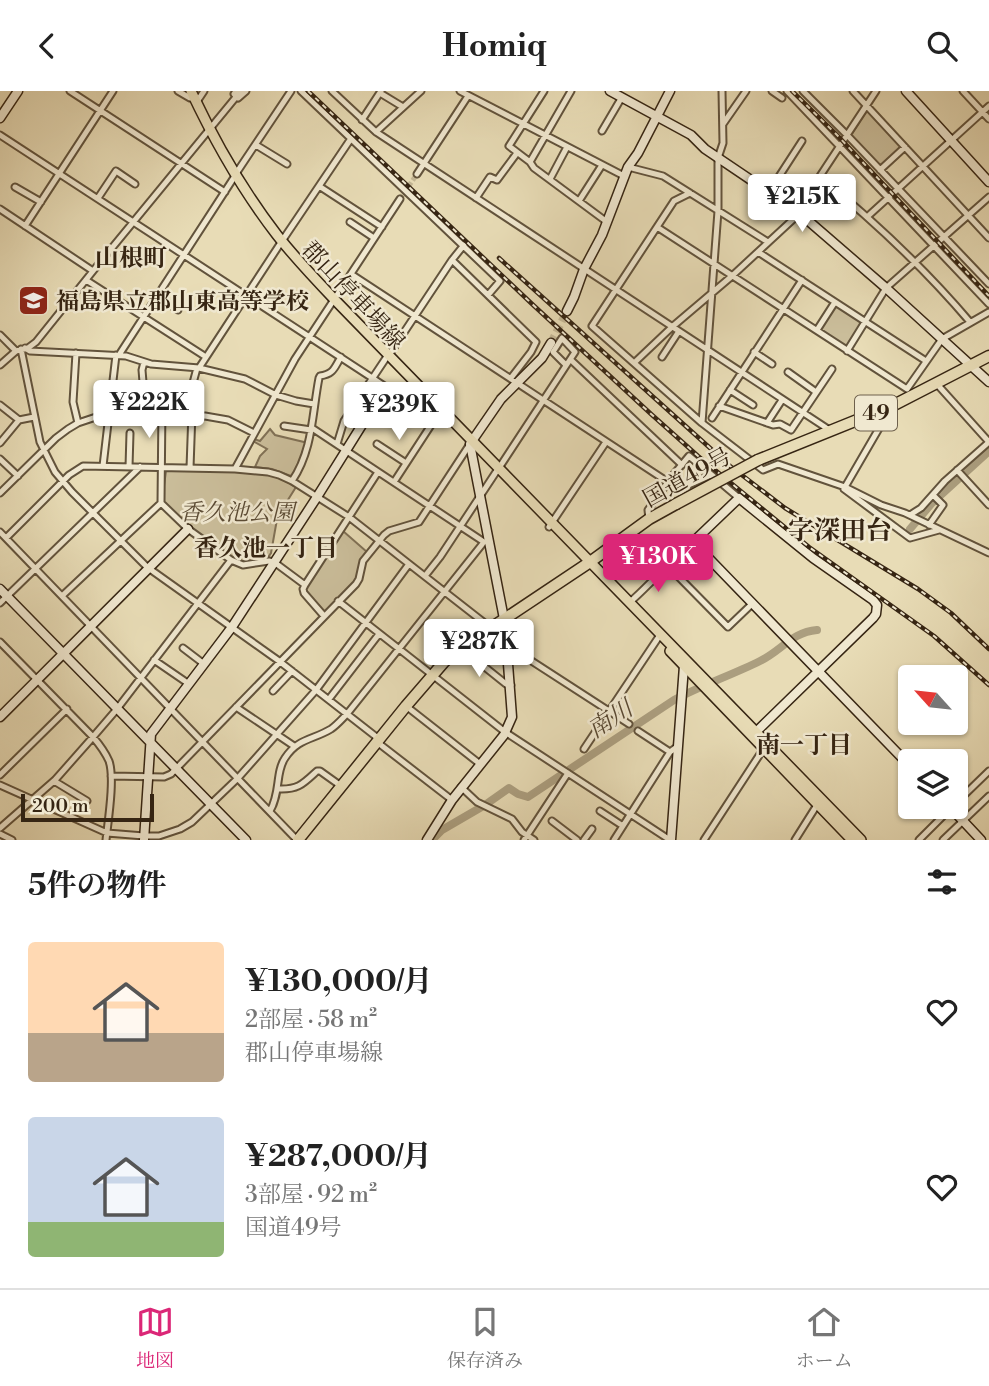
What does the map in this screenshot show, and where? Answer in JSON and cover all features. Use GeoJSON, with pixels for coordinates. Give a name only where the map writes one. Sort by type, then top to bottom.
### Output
{"type":"FeatureCollection","features":[{"type":"Feature","properties":{"kind":"highway","name":"国道49号"},"geometry":{"type":"LineString","coordinates":[[298,840],[406,706],[448,658],[461,648],[649,519],[676,504],[758,460],[892,406],[989,356]]}},
{"type":"Feature","properties":{"kind":"main road","name":"郡山停車場線"},"geometry":{"type":"LineString","coordinates":[[191,96],[245,199],[281,243],[658,638],[756,732],[861,840]]}},
{"type":"Feature","properties":{"kind":"main road","name":"郡山停車場線"},"geometry":{"type":"LineString","coordinates":[[587,563],[630,602],[686,664]]}},
{"type":"Feature","properties":{"kind":"main road","name":"郡山停車場線"},"geometry":{"type":"LineString","coordinates":[[706,684],[852,840]]}},
{"type":"Feature","properties":{"kind":"street"},"geometry":{"type":"LineString","coordinates":[[0,118],[18,91]]}},
{"type":"Feature","properties":{"kind":"street"},"geometry":{"type":"LineString","coordinates":[[70,91],[225,192]]}},
{"type":"Feature","properties":{"kind":"street"},"geometry":{"type":"LineString","coordinates":[[25,226],[114,91]]}},
{"type":"Feature","properties":{"kind":"street"},"geometry":{"type":"LineString","coordinates":[[178,91],[191,96],[204,91]]}},
{"type":"Feature","properties":{"kind":"street"},"geometry":{"type":"LineString","coordinates":[[0,365],[21,349],[36,342],[236,94],[243,91]]}},
{"type":"Feature","properties":{"kind":"street"},"geometry":{"type":"LineString","coordinates":[[103,466],[117,355],[291,91]]}},
{"type":"Feature","properties":{"kind":"street"},"geometry":{"type":"LineString","coordinates":[[300,91],[500,281],[488,295]]}},
{"type":"Feature","properties":{"kind":"street"},"geometry":{"type":"LineString","coordinates":[[376,132],[421,91]]}},
{"type":"Feature","properties":{"kind":"street"},"geometry":{"type":"LineString","coordinates":[[460,91],[624,176]]}},
{"type":"Feature","properties":{"kind":"street"},"geometry":{"type":"LineString","coordinates":[[544,91],[509,146],[607,222]]}},
{"type":"Feature","properties":{"kind":"street"},"geometry":{"type":"LineString","coordinates":[[530,162],[571,91]]}},
{"type":"Feature","properties":{"kind":"street"},"geometry":{"type":"LineString","coordinates":[[610,91],[691,135],[705,149],[798,212],[887,288],[989,382]]}},
{"type":"Feature","properties":{"kind":"street"},"geometry":{"type":"LineString","coordinates":[[567,311],[584,269],[597,246],[628,167],[670,91]]}},
{"type":"Feature","properties":{"kind":"street"},"geometry":{"type":"LineString","coordinates":[[702,423],[718,211],[718,157],[723,143],[722,91]]}},
{"type":"Feature","properties":{"kind":"street"},"geometry":{"type":"LineString","coordinates":[[723,124],[746,91]]}},
{"type":"Feature","properties":{"kind":"street"},"geometry":{"type":"LineString","coordinates":[[772,91],[782,98]]}},
{"type":"Feature","properties":{"kind":"street"},"geometry":{"type":"LineString","coordinates":[[786,91],[989,304]]}},
{"type":"Feature","properties":{"kind":"street"},"geometry":{"type":"LineString","coordinates":[[803,91],[989,284]]}},
{"type":"Feature","properties":{"kind":"street"},"geometry":{"type":"LineString","coordinates":[[853,91],[989,238]]}},
{"type":"Feature","properties":{"kind":"street"},"geometry":{"type":"LineString","coordinates":[[634,363],[732,276],[798,212],[876,91]]}},
{"type":"Feature","properties":{"kind":"street"},"geometry":{"type":"LineString","coordinates":[[906,91],[989,183]]}},
{"type":"Feature","properties":{"kind":"street"},"geometry":{"type":"LineString","coordinates":[[963,91],[989,119]]}},
{"type":"Feature","properties":{"kind":"street"},"geometry":{"type":"LineString","coordinates":[[334,92],[376,132],[831,431]]}},
{"type":"Feature","properties":{"kind":"street"},"geometry":{"type":"LineString","coordinates":[[362,120],[380,92],[403,107]]}},
{"type":"Feature","properties":{"kind":"street"},"geometry":{"type":"LineString","coordinates":[[417,174],[468,96]]}},
{"type":"Feature","properties":{"kind":"street"},"geometry":{"type":"LineString","coordinates":[[602,131],[622,97]]}},
{"type":"Feature","properties":{"kind":"street"},"geometry":{"type":"LineString","coordinates":[[867,217],[989,106]]}},
{"type":"Feature","properties":{"kind":"street"},"geometry":{"type":"LineString","coordinates":[[0,135],[435,419],[394,482]]}},
{"type":"Feature","properties":{"kind":"street"},"geometry":{"type":"LineString","coordinates":[[190,468],[193,383],[198,368],[351,140]]}},
{"type":"Feature","properties":{"kind":"street"},"geometry":{"type":"LineString","coordinates":[[769,192],[802,141]]}},
{"type":"Feature","properties":{"kind":"street"},"geometry":{"type":"LineString","coordinates":[[256,145],[287,164]]}},
{"type":"Feature","properties":{"kind":"street"},"geometry":{"type":"LineString","coordinates":[[550,179],[567,147]]}},
{"type":"Feature","properties":{"kind":"street"},"geometry":{"type":"LineString","coordinates":[[880,170],[905,147]]}},
{"type":"Feature","properties":{"kind":"street"},"geometry":{"type":"LineString","coordinates":[[476,198],[490,177],[497,180],[517,153]]}},
{"type":"Feature","properties":{"kind":"street"},"geometry":{"type":"LineString","coordinates":[[579,201],[602,165]]}},
{"type":"Feature","properties":{"kind":"street"},"geometry":{"type":"LineString","coordinates":[[628,167],[663,176],[768,242]]}},
{"type":"Feature","properties":{"kind":"street"},"geometry":{"type":"LineString","coordinates":[[98,198],[116,171],[135,184]]}},
{"type":"Feature","properties":{"kind":"street"},"geometry":{"type":"LineString","coordinates":[[820,177],[916,262],[970,322]]}},
{"type":"Feature","properties":{"kind":"street"},"geometry":{"type":"LineString","coordinates":[[319,186],[382,227]]}},
{"type":"Feature","properties":{"kind":"street"},"geometry":{"type":"LineString","coordinates":[[15,187],[41,202]]}},
{"type":"Feature","properties":{"kind":"street"},"geometry":{"type":"LineString","coordinates":[[690,193],[674,201],[592,326],[702,423],[763,470],[778,464],[844,486],[989,553]]}},
{"type":"Feature","properties":{"kind":"street"},"geometry":{"type":"LineString","coordinates":[[847,351],[887,288],[989,197]]}},
{"type":"Feature","properties":{"kind":"street"},"geometry":{"type":"LineString","coordinates":[[235,469],[310,337],[400,199]]}},
{"type":"Feature","properties":{"kind":"street"},"geometry":{"type":"LineString","coordinates":[[0,209],[93,271]]}},
{"type":"Feature","properties":{"kind":"street"},"geometry":{"type":"LineString","coordinates":[[350,222],[374,238]]}},
{"type":"Feature","properties":{"kind":"street"},"geometry":{"type":"LineString","coordinates":[[657,227],[907,389],[942,339],[989,312]]}},
{"type":"Feature","properties":{"kind":"street"},"geometry":{"type":"LineString","coordinates":[[337,444],[344,421],[464,245]]}},
{"type":"Feature","properties":{"kind":"street"},"geometry":{"type":"LineString","coordinates":[[758,252],[926,361]]}},
{"type":"Feature","properties":{"kind":"street"},"geometry":{"type":"LineString","coordinates":[[111,776],[166,776],[176,769],[359,579],[363,561],[379,540],[389,531],[419,522],[501,399],[536,342],[452,260]]}},
{"type":"Feature","properties":{"kind":"street"},"geometry":{"type":"LineString","coordinates":[[351,274],[668,482],[648,510],[649,519]]}},
{"type":"Feature","properties":{"kind":"street"},"geometry":{"type":"LineString","coordinates":[[86,280],[206,357]]}},
{"type":"Feature","properties":{"kind":"street"},"geometry":{"type":"LineString","coordinates":[[712,418],[802,280]]}},
{"type":"Feature","properties":{"kind":"street"},"geometry":{"type":"LineString","coordinates":[[157,296],[178,310]]}},
{"type":"Feature","properties":{"kind":"street"},"geometry":{"type":"LineString","coordinates":[[817,330],[835,302]]}},
{"type":"Feature","properties":{"kind":"street"},"geometry":{"type":"LineString","coordinates":[[662,357],[679,331]]}},
{"type":"Feature","properties":{"kind":"street"},"geometry":{"type":"LineString","coordinates":[[0,335],[21,349],[30,351],[117,355],[151,364],[198,368],[245,379],[276,394],[314,404]]}},
{"type":"Feature","properties":{"kind":"street"},"geometry":{"type":"LineString","coordinates":[[513,380],[542,358],[551,343]]}},
{"type":"Feature","properties":{"kind":"street"},"geometry":{"type":"LineString","coordinates":[[21,349],[34,417],[44,450],[62,481],[149,568],[329,699],[452,800]]}},
{"type":"Feature","properties":{"kind":"street"},"geometry":{"type":"LineString","coordinates":[[754,352],[772,364]]}},
{"type":"Feature","properties":{"kind":"street"},"geometry":{"type":"LineString","coordinates":[[76,353],[73,402],[78,423]]}},
{"type":"Feature","properties":{"kind":"street"},"geometry":{"type":"LineString","coordinates":[[292,481],[305,459],[319,378],[327,376],[341,358]]}},
{"type":"Feature","properties":{"kind":"street"},"geometry":{"type":"LineString","coordinates":[[144,362],[143,382],[160,399],[162,414],[161,503],[188,529],[231,560],[243,565],[274,562],[305,585]]}},
{"type":"Feature","properties":{"kind":"street"},"geometry":{"type":"LineString","coordinates":[[425,576],[461,526],[568,362],[682,465]]}},
{"type":"Feature","properties":{"kind":"street"},"geometry":{"type":"LineString","coordinates":[[719,406],[773,425],[780,424],[791,430],[832,369]]}},
{"type":"Feature","properties":{"kind":"street"},"geometry":{"type":"LineString","coordinates":[[788,372],[816,391]]}},
{"type":"Feature","properties":{"kind":"street"},"geometry":{"type":"LineString","coordinates":[[910,515],[934,496],[989,442],[936,383]]}},
{"type":"Feature","properties":{"kind":"street"},"geometry":{"type":"LineString","coordinates":[[144,838],[151,734],[232,627],[385,387]]}},
{"type":"Feature","properties":{"kind":"street"},"geometry":{"type":"LineString","coordinates":[[730,390],[753,405]]}},
{"type":"Feature","properties":{"kind":"street"},"geometry":{"type":"LineString","coordinates":[[767,423],[782,400]]}},
{"type":"Feature","properties":{"kind":"street"},"geometry":{"type":"LineString","coordinates":[[0,405],[19,420]]}},
{"type":"Feature","properties":{"kind":"street"},"geometry":{"type":"LineString","coordinates":[[892,406],[844,490],[908,537],[916,538],[939,530]]}},
{"type":"Feature","properties":{"kind":"street"},"geometry":{"type":"LineString","coordinates":[[0,493],[56,438],[78,423],[108,412],[192,415],[228,420],[254,433]]}},
{"type":"Feature","properties":{"kind":"street"},"geometry":{"type":"LineString","coordinates":[[0,443],[19,420],[34,417]]}},
{"type":"Feature","properties":{"kind":"street"},"geometry":{"type":"LineString","coordinates":[[284,426],[312,429],[486,542]]}},
{"type":"Feature","properties":{"kind":"street"},"geometry":{"type":"LineString","coordinates":[[129,467],[130,433]]}},
{"type":"Feature","properties":{"kind":"street"},"geometry":{"type":"LineString","coordinates":[[551,525],[606,442]]}},
{"type":"Feature","properties":{"kind":"street"},"geometry":{"type":"LineString","coordinates":[[427,840],[461,787],[505,732],[512,717],[504,618],[486,542],[471,443]]}},
{"type":"Feature","properties":{"kind":"street"},"geometry":{"type":"LineString","coordinates":[[377,444],[407,463]]}},
{"type":"Feature","properties":{"kind":"street"},"geometry":{"type":"LineString","coordinates":[[711,475],[684,487],[674,474],[689,456],[813,558],[877,605],[873,618],[756,732]]}},
{"type":"Feature","properties":{"kind":"street"},"geometry":{"type":"LineString","coordinates":[[0,459],[18,476]]}},
{"type":"Feature","properties":{"kind":"street"},"geometry":{"type":"LineString","coordinates":[[6,538],[62,481],[80,467],[88,465],[268,472],[292,481],[349,517],[491,628]]}},
{"type":"Feature","properties":{"kind":"street"},"geometry":{"type":"LineString","coordinates":[[4,599],[140,467]]}},
{"type":"Feature","properties":{"kind":"street"},"geometry":{"type":"LineString","coordinates":[[958,471],[989,505]]}},
{"type":"Feature","properties":{"kind":"street"},"geometry":{"type":"LineString","coordinates":[[324,616],[303,589],[378,472]]}},
{"type":"Feature","properties":{"kind":"street"},"geometry":{"type":"LineString","coordinates":[[929,525],[943,505],[934,496]]}},
{"type":"Feature","properties":{"kind":"street"},"geometry":{"type":"LineString","coordinates":[[630,602],[739,498]]}},
{"type":"Feature","properties":{"kind":"street"},"geometry":{"type":"LineString","coordinates":[[62,596],[161,503]]}},
{"type":"Feature","properties":{"kind":"street"},"geometry":{"type":"LineString","coordinates":[[0,717],[188,529]]}},
{"type":"Feature","properties":{"kind":"street"},"geometry":{"type":"LineString","coordinates":[[0,532],[298,840]]}},
{"type":"Feature","properties":{"kind":"street"},"geometry":{"type":"LineString","coordinates":[[270,811],[278,789],[281,765],[294,746],[331,729],[347,714],[486,542]]}},
{"type":"Feature","properties":{"kind":"street"},"geometry":{"type":"LineString","coordinates":[[693,542],[898,753]]}},
{"type":"Feature","properties":{"kind":"street"},"geometry":{"type":"LineString","coordinates":[[0,828],[54,781],[93,737],[231,560]]}},
{"type":"Feature","properties":{"kind":"street"},"geometry":{"type":"LineString","coordinates":[[0,785],[106,836],[144,838],[175,832],[192,822],[238,778],[316,690],[409,564]]}},
{"type":"Feature","properties":{"kind":"street"},"geometry":{"type":"LineString","coordinates":[[668,566],[728,627],[753,603]]}},
{"type":"Feature","properties":{"kind":"street"},"geometry":{"type":"LineString","coordinates":[[0,589],[4,599],[64,654],[246,840]]}},
{"type":"Feature","properties":{"kind":"street"},"geometry":{"type":"LineString","coordinates":[[338,601],[505,732],[671,840],[686,664]]}},
{"type":"Feature","properties":{"kind":"street"},"geometry":{"type":"LineString","coordinates":[[329,699],[379,634]]}},
{"type":"Feature","properties":{"kind":"street"},"geometry":{"type":"LineString","coordinates":[[584,750],[658,638]]}},
{"type":"Feature","properties":{"kind":"street"},"geometry":{"type":"LineString","coordinates":[[0,642],[93,737],[109,762],[111,776],[106,836]]}},
{"type":"Feature","properties":{"kind":"street"},"geometry":{"type":"LineString","coordinates":[[507,645],[629,725]]}},
{"type":"Feature","properties":{"kind":"street"},"geometry":{"type":"LineString","coordinates":[[183,648],[204,664]]}},
{"type":"Feature","properties":{"kind":"street"},"geometry":{"type":"LineString","coordinates":[[461,648],[510,685]]}},
{"type":"Feature","properties":{"kind":"street"},"geometry":{"type":"LineString","coordinates":[[0,656],[7,649]]}},
{"type":"Feature","properties":{"kind":"street"},"geometry":{"type":"LineString","coordinates":[[154,660],[189,684]]}},
{"type":"Feature","properties":{"kind":"street"},"geometry":{"type":"LineString","coordinates":[[273,691],[292,671]]}},
{"type":"Feature","properties":{"kind":"street"},"geometry":{"type":"LineString","coordinates":[[406,706],[480,764]]}},
{"type":"Feature","properties":{"kind":"street"},"geometry":{"type":"LineString","coordinates":[[236,707],[294,746]]}},
{"type":"Feature","properties":{"kind":"street"},"geometry":{"type":"LineString","coordinates":[[0,775],[67,709]]}},
{"type":"Feature","properties":{"kind":"street"},"geometry":{"type":"LineString","coordinates":[[638,731],[670,752]]}},
{"type":"Feature","properties":{"kind":"street"},"geometry":{"type":"LineString","coordinates":[[614,840],[670,752],[678,746]]}},
{"type":"Feature","properties":{"kind":"street"},"geometry":{"type":"LineString","coordinates":[[704,840],[764,748]]}},
{"type":"Feature","properties":{"kind":"street"},"geometry":{"type":"LineString","coordinates":[[278,789],[300,786],[317,771],[342,787]]}},
{"type":"Feature","properties":{"kind":"street"},"geometry":{"type":"LineString","coordinates":[[968,791],[989,771]]}},
{"type":"Feature","properties":{"kind":"street"},"geometry":{"type":"LineString","coordinates":[[515,840],[524,836],[568,773]]}},
{"type":"Feature","properties":{"kind":"street"},"geometry":{"type":"LineString","coordinates":[[54,781],[87,801]]}},
{"type":"Feature","properties":{"kind":"street"},"geometry":{"type":"LineString","coordinates":[[461,787],[477,802],[512,819],[524,836],[534,840]]}},
{"type":"Feature","properties":{"kind":"street"},"geometry":{"type":"LineString","coordinates":[[943,840],[989,796]]}},
{"type":"Feature","properties":{"kind":"street"},"geometry":{"type":"LineString","coordinates":[[795,840],[817,805]]}},
{"type":"Feature","properties":{"kind":"street"},"geometry":{"type":"LineString","coordinates":[[600,811],[623,826]]}},
{"type":"Feature","properties":{"kind":"street"},"geometry":{"type":"LineString","coordinates":[[919,840],[939,819]]}},
{"type":"Feature","properties":{"kind":"street"},"geometry":{"type":"LineString","coordinates":[[552,821],[577,840]]}},
{"type":"Feature","properties":{"kind":"street"},"geometry":{"type":"LineString","coordinates":[[962,821],[981,840]]}},
{"type":"Feature","properties":{"kind":"street"},"geometry":{"type":"LineString","coordinates":[[584,840],[592,829]]}},
{"type":"Feature","properties":{"kind":"street"},"geometry":{"type":"LineString","coordinates":[[175,832],[179,840]]}},
{"type":"Feature","properties":{"kind":"street"},"geometry":{"type":"LineString","coordinates":[[0,834],[12,840]]}},
{"type":"Feature","properties":{"kind":"green space"},"geometry":{"type":"Polygon","coordinates":[[[868,109],[902,146],[880,167],[851,135],[868,109]]]}},
{"type":"Feature","properties":{"kind":"green space"},"geometry":{"type":"Polygon","coordinates":[[[835,305],[862,323],[846,348],[820,329],[835,305]]]}},
{"type":"Feature","properties":{"kind":"green space"},"geometry":{"type":"Polygon","coordinates":[[[270,429],[275,435],[308,443],[294,476],[255,467],[267,449],[253,441],[260,441],[270,429]]]}},
{"type":"Feature","properties":{"kind":"green space","name":"香久池公園"},"geometry":{"type":"Polygon","coordinates":[[[166,471],[252,471],[276,476],[296,487],[286,503],[279,508],[271,553],[267,559],[243,563],[233,559],[177,518],[164,501],[166,471]]]}},
{"type":"Feature","properties":{"kind":"green space"},"geometry":{"type":"Polygon","coordinates":[[[343,531],[367,552],[355,582],[325,613],[305,589],[343,531]]]}},
{"type":"Feature","properties":{"kind":"waterway","name":"南川"},"geometry":{"type":"LineString","coordinates":[[910,529],[932,503],[989,451]]}},
{"type":"Feature","properties":{"kind":"waterway","name":"南川"},"geometry":{"type":"LineString","coordinates":[[432,840],[442,830],[509,788],[528,797],[674,700],[760,661],[800,634],[817,630]]}},
{"type":"Feature","properties":{"kind":"tunnel"},"geometry":{"type":"LineString","coordinates":[[400,199],[417,174]]}},
{"type":"Feature","properties":{"kind":"tunnel"},"geometry":{"type":"LineString","coordinates":[[551,343],[567,311]]}},
{"type":"Feature","properties":{"kind":"railway"},"geometry":{"type":"LineString","coordinates":[[308,91],[531,303],[698,456],[809,547],[934,636],[989,685]]}},
{"type":"Feature","properties":{"kind":"railway"},"geometry":{"type":"LineString","coordinates":[[792,91],[989,296]]}},
{"type":"Feature","properties":{"kind":"railway"},"geometry":{"type":"LineString","coordinates":[[499,258],[730,466],[785,508],[918,589],[951,613],[989,649]]}},
{"type":"Feature","properties":{"kind":"place","name":"福島県立郡山東高等学校"},"geometry":{"type":"Point","coordinates":[33,301]}},
{"type":"Feature","properties":{"kind":"district","name":"山根町"},"geometry":{"type":"Point","coordinates":[131,258]}},
{"type":"Feature","properties":{"kind":"district","name":"字深田台"},"geometry":{"type":"Point","coordinates":[840,530]}},
{"type":"Feature","properties":{"kind":"district","name":"香久池一丁目"},"geometry":{"type":"Point","coordinates":[266,548]}},
{"type":"Feature","properties":{"kind":"district","name":"南一丁目"},"geometry":{"type":"Point","coordinates":[804,745]}}]}
